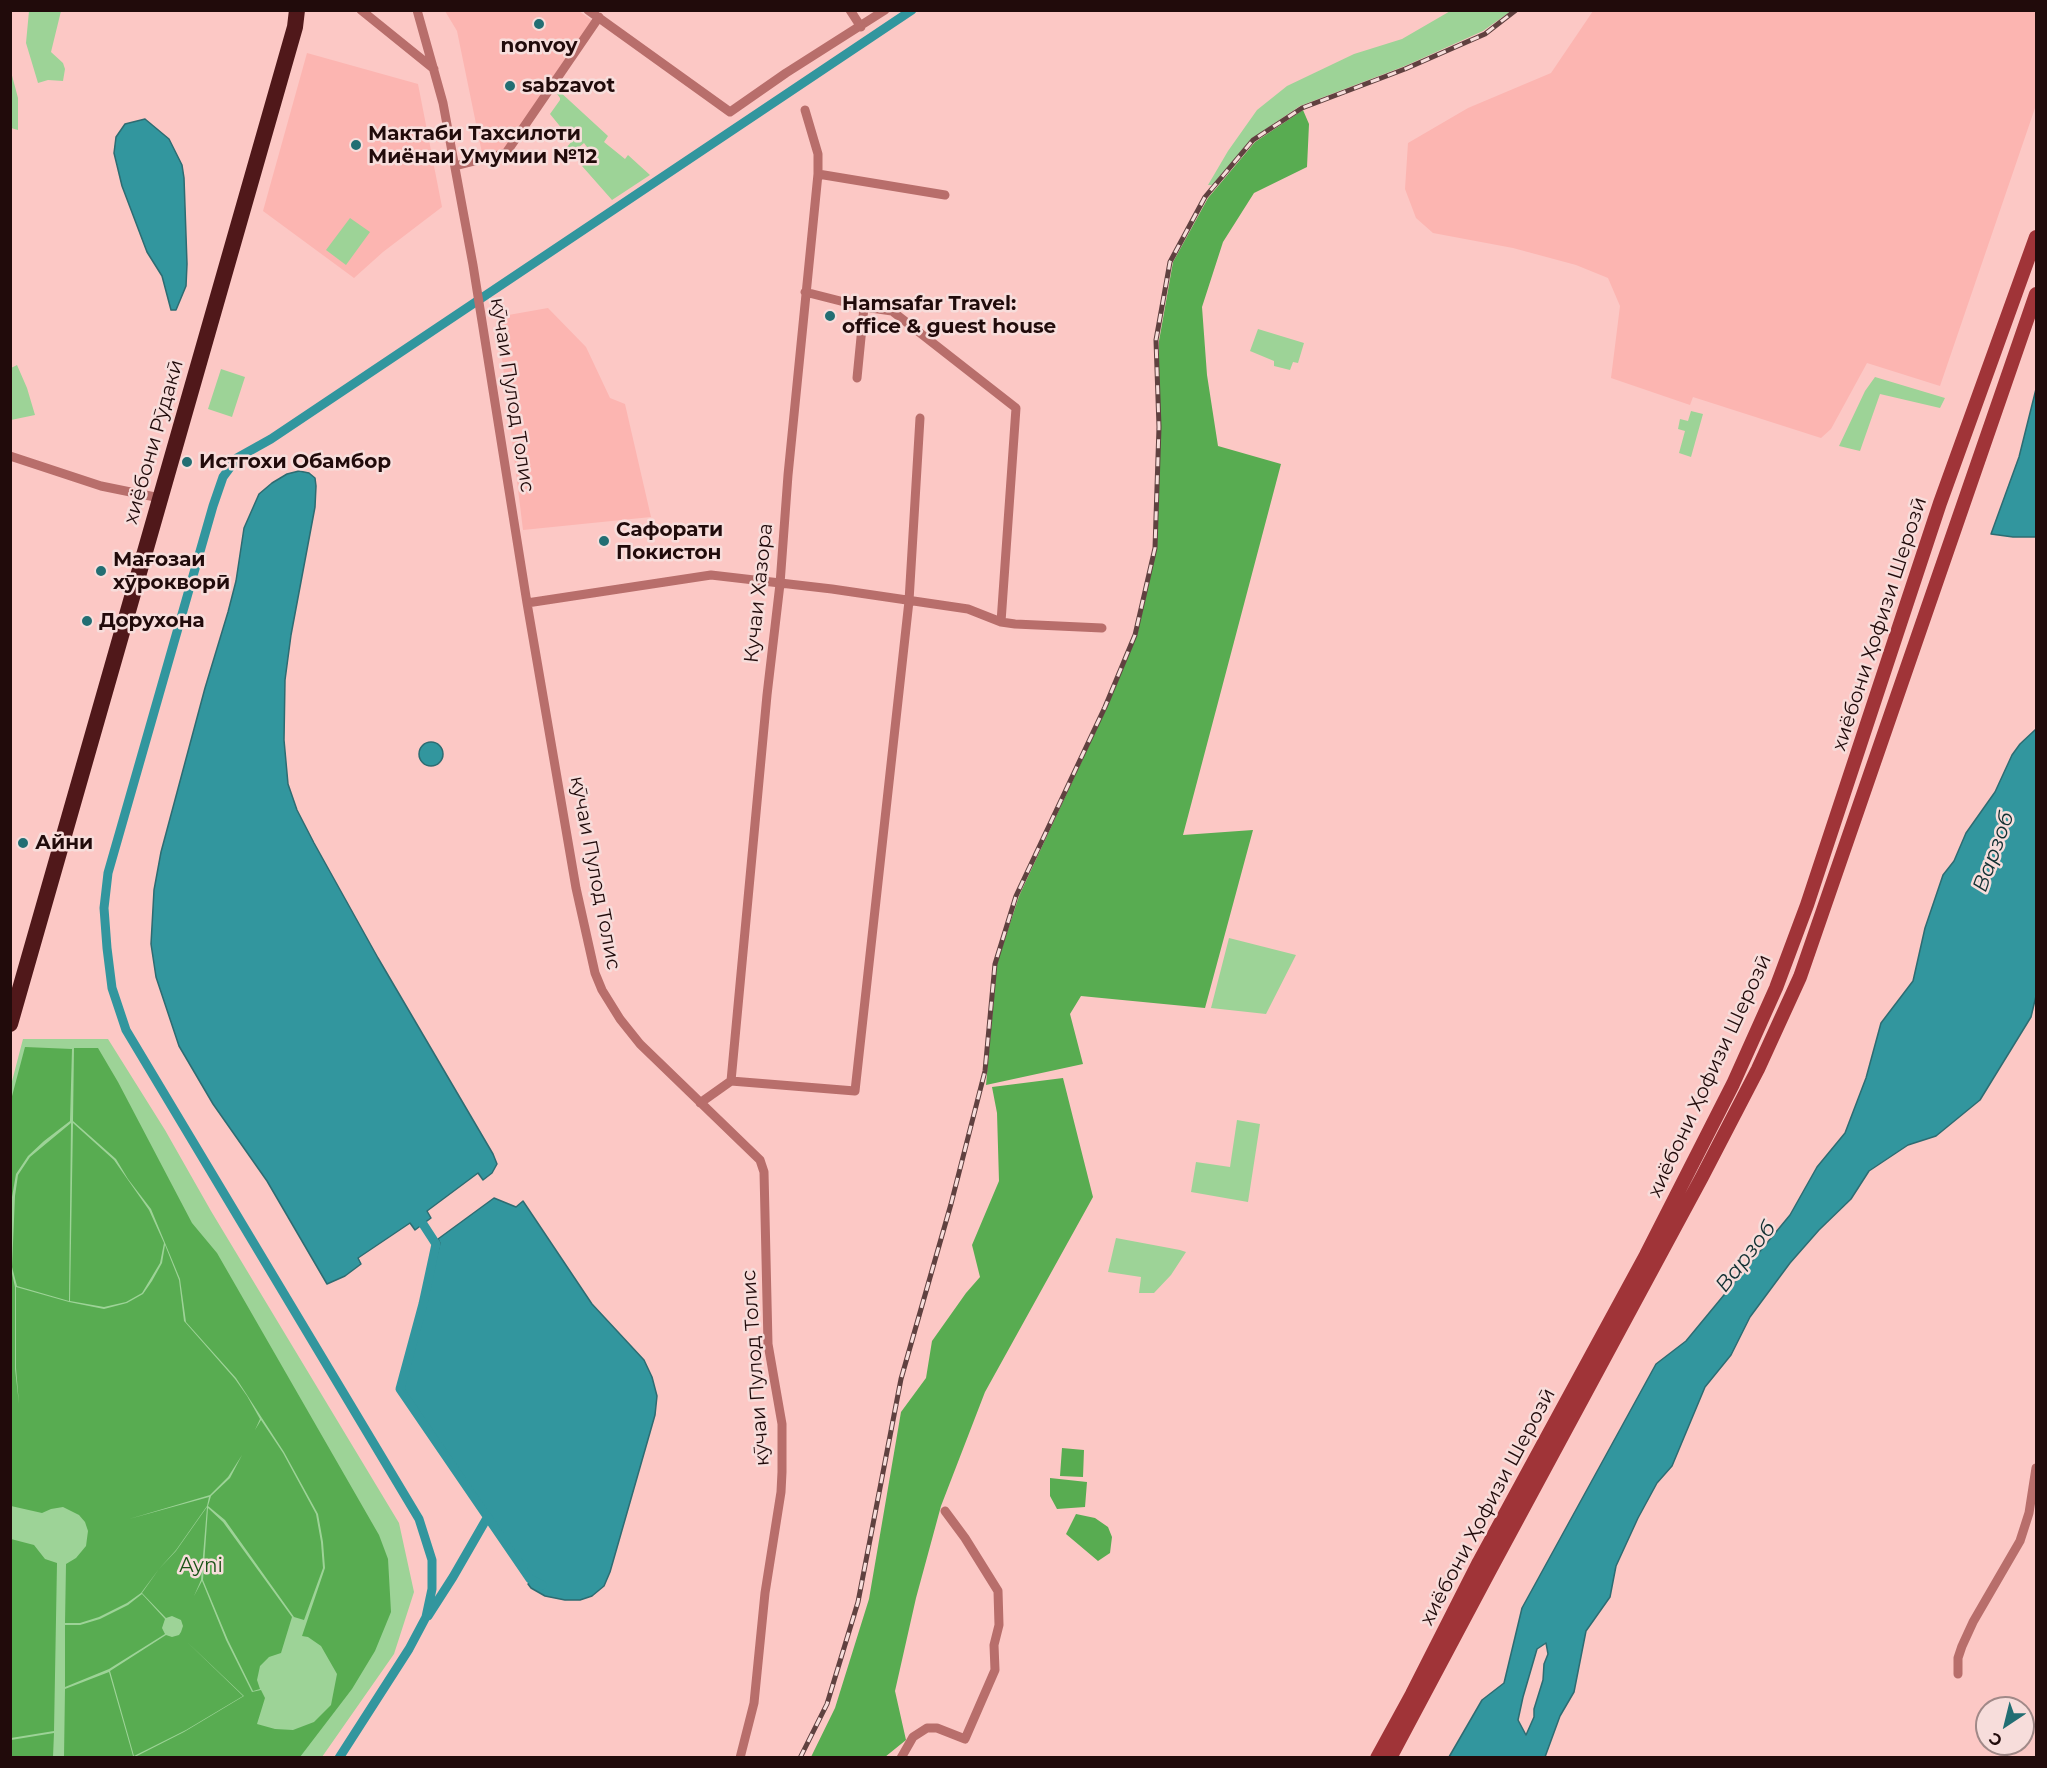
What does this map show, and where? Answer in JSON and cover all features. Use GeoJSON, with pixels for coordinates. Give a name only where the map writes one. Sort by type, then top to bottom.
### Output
{"type":"FeatureCollection","features":[{"type":"Feature","properties":{"kind":"highway","name":"хиёбони Рӯдакӣ"},"geometry":{"type":"LineString","coordinates":[[10,1024],[296,19],[303,10]]}},
{"type":"Feature","properties":{"kind":"main road","name":"хиёбони Ҳофизи Шерозӣ"},"geometry":{"type":"LineString","coordinates":[[1377,1758],[1479,1562],[1646,1255],[1733,1084],[1776,988],[1807,905],[1940,503],[2037,237]]}},
{"type":"Feature","properties":{"kind":"main road","name":"хиёбони Ҳофизи Шерозӣ"},"geometry":{"type":"LineString","coordinates":[[1390,1758],[1702,1177],[1758,1069],[1800,977],[2037,294]]}},
{"type":"Feature","properties":{"kind":"street"},"geometry":{"type":"LineString","coordinates":[[361,10],[435,69]]}},
{"type":"Feature","properties":{"kind":"street","name":"кӯчаи Пулод Толис"},"geometry":{"type":"LineString","coordinates":[[417,10],[435,69],[455,166],[576,888],[595,973],[602,990],[620,1019],[640,1044],[760,1160],[764,1172],[768,1344],[782,1424],[781,1492],[765,1593],[754,1703],[740,1758]]}},
{"type":"Feature","properties":{"kind":"street"},"geometry":{"type":"LineString","coordinates":[[849,10],[861,27]]}},
{"type":"Feature","properties":{"kind":"street"},"geometry":{"type":"LineString","coordinates":[[455,166],[506,153],[595,13],[730,112],[885,10]]}},
{"type":"Feature","properties":{"kind":"street","name":"Кучаи Хазора"},"geometry":{"type":"LineString","coordinates":[[730,1081],[818,174],[819,154],[805,110]]}},
{"type":"Feature","properties":{"kind":"street"},"geometry":{"type":"LineString","coordinates":[[818,174],[945,195]]}},
{"type":"Feature","properties":{"kind":"street"},"geometry":{"type":"LineString","coordinates":[[805,292],[864,307],[892,311],[1016,408],[1001,622]]}},
{"type":"Feature","properties":{"kind":"street"},"geometry":{"type":"LineString","coordinates":[[857,378],[864,307]]}},
{"type":"Feature","properties":{"kind":"street"},"geometry":{"type":"LineString","coordinates":[[700,1102],[730,1081],[855,1092],[909,601],[920,418]]}},
{"type":"Feature","properties":{"kind":"street"},"geometry":{"type":"LineString","coordinates":[[10,456],[101,486],[160,498]]}},
{"type":"Feature","properties":{"kind":"street"},"geometry":{"type":"LineString","coordinates":[[527,603],[711,575],[968,609],[1001,622],[1024,626],[1102,628]]}},
{"type":"Feature","properties":{"kind":"street"},"geometry":{"type":"LineString","coordinates":[[1958,1674],[1958,1658],[1969,1630],[2020,1541],[2029,1513],[2037,1468]]}},
{"type":"Feature","properties":{"kind":"street"},"geometry":{"type":"LineString","coordinates":[[901,1758],[913,1737],[927,1728],[936,1728],[965,1739],[995,1670],[994,1645],[999,1625],[998,1591],[945,1511]]}},
{"type":"Feature","properties":{"kind":"shaded area"},"geometry":{"type":"Polygon","coordinates":[[[445,11],[579,11],[594,22],[502,152],[482,153],[457,31],[445,11]]]}},
{"type":"Feature","properties":{"kind":"shaded area"},"geometry":{"type":"Polygon","coordinates":[[[1593,11],[2036,11],[2036,105],[1940,386],[1867,363],[1831,429],[1821,438],[1693,397],[1690,405],[1611,378],[1620,306],[1608,278],[1576,265],[1513,248],[1433,233],[1416,218],[1405,189],[1408,143],[1468,108],[1551,73],[1593,11]]]}},
{"type":"Feature","properties":{"kind":"shaded area","name":"Мактаби Тахсилоти Миёнаи Умумии №12"},"geometry":{"type":"Polygon","coordinates":[[[307,53],[418,84],[442,207],[383,252],[354,278],[263,211],[307,53]]]}},
{"type":"Feature","properties":{"kind":"shaded area"},"geometry":{"type":"Polygon","coordinates":[[[548,308],[586,347],[610,398],[625,404],[651,517],[523,530],[497,317],[548,308]]]}},
{"type":"Feature","properties":{"kind":"green space"},"geometry":{"type":"Polygon","coordinates":[[[1452,10],[1511,11],[1483,31],[1405,66],[1300,106],[1251,139],[1213,185],[1208,185],[1228,151],[1257,110],[1287,86],[1354,54],[1402,39],[1452,10]]]}},
{"type":"Feature","properties":{"kind":"green space"},"geometry":{"type":"Polygon","coordinates":[[[29,11],[61,11],[51,52],[63,63],[65,69],[63,81],[48,80],[38,83],[26,43],[29,11]]]}},
{"type":"Feature","properties":{"kind":"green space"},"geometry":{"type":"Polygon","coordinates":[[[10,68],[18,98],[18,130],[11,128],[10,68]]]}},
{"type":"Feature","properties":{"kind":"green space"},"geometry":{"type":"Polygon","coordinates":[[[558,90],[608,136],[604,142],[625,159],[628,155],[650,175],[612,200],[582,166],[593,155],[584,143],[572,153],[567,147],[572,141],[550,114],[560,100],[555,91],[558,90]]]}},
{"type":"Feature","properties":{"kind":"green space"},"geometry":{"type":"Polygon","coordinates":[[[1303,110],[1309,124],[1307,167],[1254,193],[1223,242],[1202,307],[1207,375],[1218,446],[1281,464],[1183,835],[1253,830],[1205,1008],[1081,996],[1070,1014],[1083,1064],[986,1085],[997,963],[1019,896],[1107,707],[1137,635],[1157,547],[1159,341],[1173,262],[1208,198],[1255,142],[1303,110]]]}},
{"type":"Feature","properties":{"kind":"green space"},"geometry":{"type":"Polygon","coordinates":[[[350,218],[370,232],[346,265],[326,250],[350,218]]]}},
{"type":"Feature","properties":{"kind":"green space"},"geometry":{"type":"Polygon","coordinates":[[[1258,329],[1304,343],[1298,363],[1293,362],[1290,370],[1274,366],[1274,361],[1250,351],[1258,329]]]}},
{"type":"Feature","properties":{"kind":"green space"},"geometry":{"type":"Polygon","coordinates":[[[17,365],[35,415],[11,420],[11,368],[17,365]]]}},
{"type":"Feature","properties":{"kind":"green space"},"geometry":{"type":"Polygon","coordinates":[[[221,369],[245,377],[232,417],[208,409],[221,369]]]}},
{"type":"Feature","properties":{"kind":"green space"},"geometry":{"type":"Polygon","coordinates":[[[1875,377],[1945,398],[1940,408],[1880,394],[1860,451],[1839,446],[1865,391],[1875,377]]]}},
{"type":"Feature","properties":{"kind":"green space"},"geometry":{"type":"Polygon","coordinates":[[[1691,411],[1703,414],[1691,457],[1679,453],[1685,431],[1678,429],[1680,419],[1688,421],[1691,411]]]}},
{"type":"Feature","properties":{"kind":"green space"},"geometry":{"type":"Polygon","coordinates":[[[1229,938],[1296,955],[1266,1014],[1211,1008],[1229,938]]]}},
{"type":"Feature","properties":{"kind":"green space","name":"Ayni"},"geometry":{"type":"Polygon","coordinates":[[[23,1039],[108,1039],[165,1130],[211,1211],[399,1523],[414,1592],[394,1654],[322,1757],[11,1758],[11,1085],[23,1039]]]}},
{"type":"Feature","properties":{"kind":"green space"},"geometry":{"type":"Polygon","coordinates":[[[25,1047],[72,1049],[70,1121],[28,1156],[16,1174],[12,1197],[11,1264],[11,1100],[25,1047]]]}},
{"type":"Feature","properties":{"kind":"green space"},"geometry":{"type":"Polygon","coordinates":[[[74,1048],[98,1048],[192,1223],[217,1253],[379,1535],[388,1559],[391,1612],[375,1651],[352,1689],[300,1757],[135,1757],[184,1732],[244,1696],[185,1640],[243,1696],[186,1730],[134,1756],[110,1671],[166,1635],[172,1637],[181,1632],[183,1626],[181,1620],[172,1616],[166,1618],[142,1593],[207,1507],[201,1580],[194,1596],[202,1581],[226,1640],[252,1692],[261,1690],[265,1698],[257,1724],[275,1729],[293,1730],[314,1722],[331,1705],[337,1674],[321,1646],[308,1637],[302,1636],[325,1568],[318,1514],[284,1452],[236,1378],[186,1322],[180,1279],[151,1209],[116,1159],[73,1121],[74,1048]]]}},
{"type":"Feature","properties":{"kind":"green space"},"geometry":{"type":"Polygon","coordinates":[[[1063,1078],[1093,1197],[985,1392],[941,1506],[916,1598],[895,1691],[906,1740],[885,1757],[811,1757],[835,1708],[869,1599],[901,1412],[926,1378],[932,1341],[980,1277],[972,1245],[999,1181],[997,1113],[992,1087],[1063,1078]]]}},
{"type":"Feature","properties":{"kind":"green space"},"geometry":{"type":"Polygon","coordinates":[[[1237,1120],[1260,1124],[1248,1202],[1191,1192],[1196,1162],[1230,1167],[1237,1120]]]}},
{"type":"Feature","properties":{"kind":"green space"},"geometry":{"type":"Polygon","coordinates":[[[71,1123],[69,1301],[17,1286],[12,1267],[18,1175],[30,1157],[71,1123]]]}},
{"type":"Feature","properties":{"kind":"green space"},"geometry":{"type":"Polygon","coordinates":[[[73,1123],[114,1160],[149,1210],[164,1243],[160,1263],[142,1293],[126,1302],[104,1307],[70,1301],[73,1123]]]}},
{"type":"Feature","properties":{"kind":"green space"},"geometry":{"type":"Polygon","coordinates":[[[1116,1238],[1186,1252],[1171,1275],[1154,1293],[1139,1293],[1141,1277],[1108,1272],[1116,1238]]]}},
{"type":"Feature","properties":{"kind":"green space"},"geometry":{"type":"Polygon","coordinates":[[[165,1245],[179,1280],[184,1321],[247,1396],[260,1419],[255,1430],[261,1420],[283,1453],[316,1514],[323,1568],[304,1620],[294,1617],[225,1520],[208,1506],[211,1496],[230,1478],[242,1455],[228,1477],[210,1495],[129,1519],[209,1497],[207,1506],[176,1550],[141,1593],[127,1603],[99,1617],[80,1623],[65,1623],[66,1564],[76,1558],[86,1546],[88,1531],[79,1515],[63,1507],[42,1513],[11,1506],[11,1269],[15,1287],[15,1369],[19,1404],[16,1368],[16,1287],[104,1309],[127,1303],[143,1294],[152,1281],[162,1263],[165,1245]]]}},
{"type":"Feature","properties":{"kind":"green space"},"geometry":{"type":"Polygon","coordinates":[[[1062,1448],[1084,1450],[1083,1477],[1060,1476],[1062,1448]]]}},
{"type":"Feature","properties":{"kind":"green space"},"geometry":{"type":"Polygon","coordinates":[[[1050,1478],[1087,1482],[1085,1507],[1057,1509],[1050,1496],[1050,1478]]]}},
{"type":"Feature","properties":{"kind":"green space"},"geometry":{"type":"Polygon","coordinates":[[[208,1508],[223,1522],[292,1617],[281,1653],[269,1657],[260,1666],[257,1680],[260,1689],[253,1691],[228,1640],[203,1580],[208,1508]]]}},
{"type":"Feature","properties":{"kind":"green space"},"geometry":{"type":"Polygon","coordinates":[[[1076,1514],[1095,1518],[1108,1527],[1112,1537],[1110,1553],[1098,1561],[1066,1534],[1076,1514]]]}},
{"type":"Feature","properties":{"kind":"green space"},"geometry":{"type":"Polygon","coordinates":[[[11,1539],[34,1545],[45,1559],[57,1563],[54,1731],[11,1738],[11,1539]]]}},
{"type":"Feature","properties":{"kind":"green space"},"geometry":{"type":"Polygon","coordinates":[[[142,1594],[165,1619],[162,1628],[165,1634],[109,1669],[65,1687],[65,1625],[80,1625],[100,1619],[128,1605],[142,1594]]]}},
{"type":"Feature","properties":{"kind":"green space"},"geometry":{"type":"Polygon","coordinates":[[[109,1672],[133,1756],[129,1758],[64,1757],[65,1689],[109,1672]]]}},
{"type":"Feature","properties":{"kind":"green space"},"geometry":{"type":"Polygon","coordinates":[[[54,1733],[53,1757],[11,1757],[11,1740],[54,1733]]]}},
{"type":"Feature","properties":{"kind":"water"},"geometry":{"type":"Polygon","coordinates":[[[145,119],[169,139],[182,165],[187,264],[186,286],[176,310],[171,310],[162,276],[147,252],[122,186],[114,153],[116,137],[125,124],[145,119]]]}},
{"type":"Feature","properties":{"kind":"water"},"geometry":{"type":"Polygon","coordinates":[[[2036,389],[2036,537],[1991,534],[2019,457],[2036,389]]]}},
{"type":"Feature","properties":{"kind":"water"},"geometry":{"type":"Polygon","coordinates":[[[299,471],[309,473],[315,478],[316,486],[315,507],[285,680],[284,740],[288,784],[297,810],[314,843],[497,1164],[492,1173],[483,1180],[478,1173],[427,1211],[431,1218],[415,1230],[410,1223],[358,1258],[361,1264],[345,1276],[327,1284],[267,1181],[213,1104],[179,1046],[156,977],[151,944],[154,890],[161,852],[236,581],[244,528],[259,494],[287,474],[299,471]]]}},
{"type":"Feature","properties":{"kind":"water","name":"Варзоб"},"geometry":{"type":"Polygon","coordinates":[[[2036,729],[2036,996],[2031,1017],[1980,1100],[1936,1136],[1908,1145],[1869,1171],[1851,1199],[1790,1263],[1750,1317],[1731,1355],[1705,1387],[1672,1466],[1657,1483],[1638,1518],[1616,1566],[1610,1597],[1586,1631],[1574,1692],[1560,1716],[1545,1757],[1449,1757],[1482,1700],[1504,1683],[1522,1608],[1656,1364],[1686,1341],[1790,1215],[1817,1167],[1845,1133],[1866,1078],[1881,1023],[1913,981],[1925,928],[1943,875],[1954,861],[1966,833],[1995,792],[2012,755],[2036,729]],[[1546,1643],[1537,1649],[1523,1697],[1518,1720],[1526,1735],[1534,1717],[1548,1654],[1546,1643]]]}},
{"type":"Feature","properties":{"kind":"water"},"geometry":{"type":"Polygon","coordinates":[[[431,742],[439,746],[443,754],[439,762],[431,766],[423,762],[419,754],[423,746],[431,742]]]}},
{"type":"Feature","properties":{"kind":"water"},"geometry":{"type":"Polygon","coordinates":[[[494,1198],[516,1207],[523,1201],[592,1304],[644,1360],[657,1396],[655,1415],[610,1572],[604,1586],[592,1596],[580,1600],[545,1596],[531,1588],[528,1584],[533,1579],[403,1388],[440,1243],[438,1239],[494,1198]]]}},
{"type":"Feature","properties":{"kind":"waterway"},"geometry":{"type":"LineString","coordinates":[[339,1758],[409,1649],[426,1617],[432,1589],[432,1560],[419,1519],[126,1030],[112,988],[107,948],[104,908],[108,873],[213,506],[223,477],[237,458],[271,439],[912,10]]}},
{"type":"Feature","properties":{"kind":"waterway"},"geometry":{"type":"LineString","coordinates":[[423,1224],[436,1244],[423,1304],[400,1389],[530,1579],[542,1585]]}},
{"type":"Feature","properties":{"kind":"waterway"},"geometry":{"type":"LineString","coordinates":[[428,1616],[487,1518]]}},
{"type":"Feature","properties":{"kind":"railway"},"geometry":{"type":"LineString","coordinates":[[800,1758],[827,1704],[858,1602],[901,1379],[951,1204],[985,1071],[995,964],[1016,896],[1105,707],[1135,635],[1155,548],[1159,427],[1156,340],[1170,262],[1205,197],[1253,140],[1302,108],[1405,69],[1485,34],[1516,10]]}},
{"type":"Feature","properties":{"kind":"place","name":"nonvoy"},"geometry":{"type":"Point","coordinates":[539,24]}},
{"type":"Feature","properties":{"kind":"place","name":"sabzavot"},"geometry":{"type":"Point","coordinates":[510,86]}},
{"type":"Feature","properties":{"kind":"place","name":"Мактаби Тахсилоти Миёнаи Умумии №12"},"geometry":{"type":"Point","coordinates":[356,145]}},
{"type":"Feature","properties":{"kind":"place","name":"Hamsafar Travel: office & guest house"},"geometry":{"type":"Point","coordinates":[830,316]}},
{"type":"Feature","properties":{"kind":"place","name":"Истгохи Обамбор"},"geometry":{"type":"Point","coordinates":[187,462]}},
{"type":"Feature","properties":{"kind":"place","name":"Сафорати Покистон"},"geometry":{"type":"Point","coordinates":[604,541]}},
{"type":"Feature","properties":{"kind":"place","name":"Мағозаи хӯрокворӣ"},"geometry":{"type":"Point","coordinates":[101,571]}},
{"type":"Feature","properties":{"kind":"place","name":"Дорухона"},"geometry":{"type":"Point","coordinates":[87,621]}},
{"type":"Feature","properties":{"kind":"place","name":"Айни"},"geometry":{"type":"Point","coordinates":[23,843]}}]}
